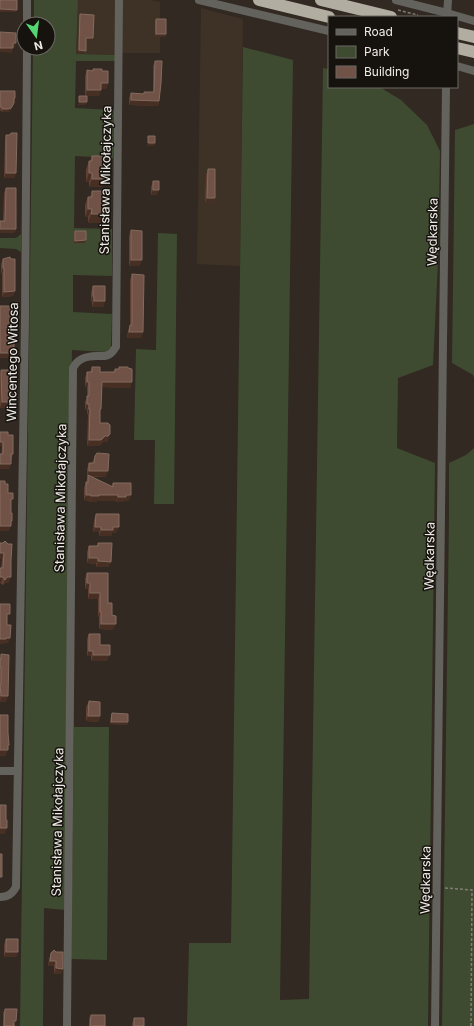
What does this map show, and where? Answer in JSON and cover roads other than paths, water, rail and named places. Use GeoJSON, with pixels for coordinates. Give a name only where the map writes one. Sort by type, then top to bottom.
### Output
{"type":"FeatureCollection","features":[{"type":"Feature","properties":{"kind":"highway"},"geometry":{"type":"LineString","coordinates":[[259,0],[328,17]]}},
{"type":"Feature","properties":{"kind":"highway"},"geometry":{"type":"LineString","coordinates":[[321,0],[394,13]]}},
{"type":"Feature","properties":{"kind":"highway"},"geometry":{"type":"LineString","coordinates":[[458,33],[474,37]]}},
{"type":"Feature","properties":{"kind":"highway"},"geometry":{"type":"LineString","coordinates":[[458,48],[474,52]]}},
{"type":"Feature","properties":{"kind":"street"},"geometry":{"type":"LineString","coordinates":[[27,0],[27,16]]}},
{"type":"Feature","properties":{"kind":"street","name":"Stanisława Mikołajczyka"},"geometry":{"type":"LineString","coordinates":[[67,1026],[73,368],[75,364],[83,358],[107,356],[116,347],[119,0]]}},
{"type":"Feature","properties":{"kind":"street"},"geometry":{"type":"LineString","coordinates":[[199,0],[328,31]]}},
{"type":"Feature","properties":{"kind":"street"},"geometry":{"type":"LineString","coordinates":[[396,0],[447,15],[448,0]]}},
{"type":"Feature","properties":{"kind":"street"},"geometry":{"type":"LineString","coordinates":[[458,17],[474,21]]}},
{"type":"Feature","properties":{"kind":"street","name":"Wincentego Witosa"},"geometry":{"type":"LineString","coordinates":[[0,897],[5,897],[12,893],[16,887],[25,304],[27,56]]}},
{"type":"Feature","properties":{"kind":"street"},"geometry":{"type":"LineString","coordinates":[[458,66],[474,71]]}},
{"type":"Feature","properties":{"kind":"street","name":"Wędkarska"},"geometry":{"type":"LineString","coordinates":[[435,1026],[446,88]]}},
{"type":"Feature","properties":{"kind":"street"},"geometry":{"type":"LineString","coordinates":[[0,771],[18,771]]}}]}
